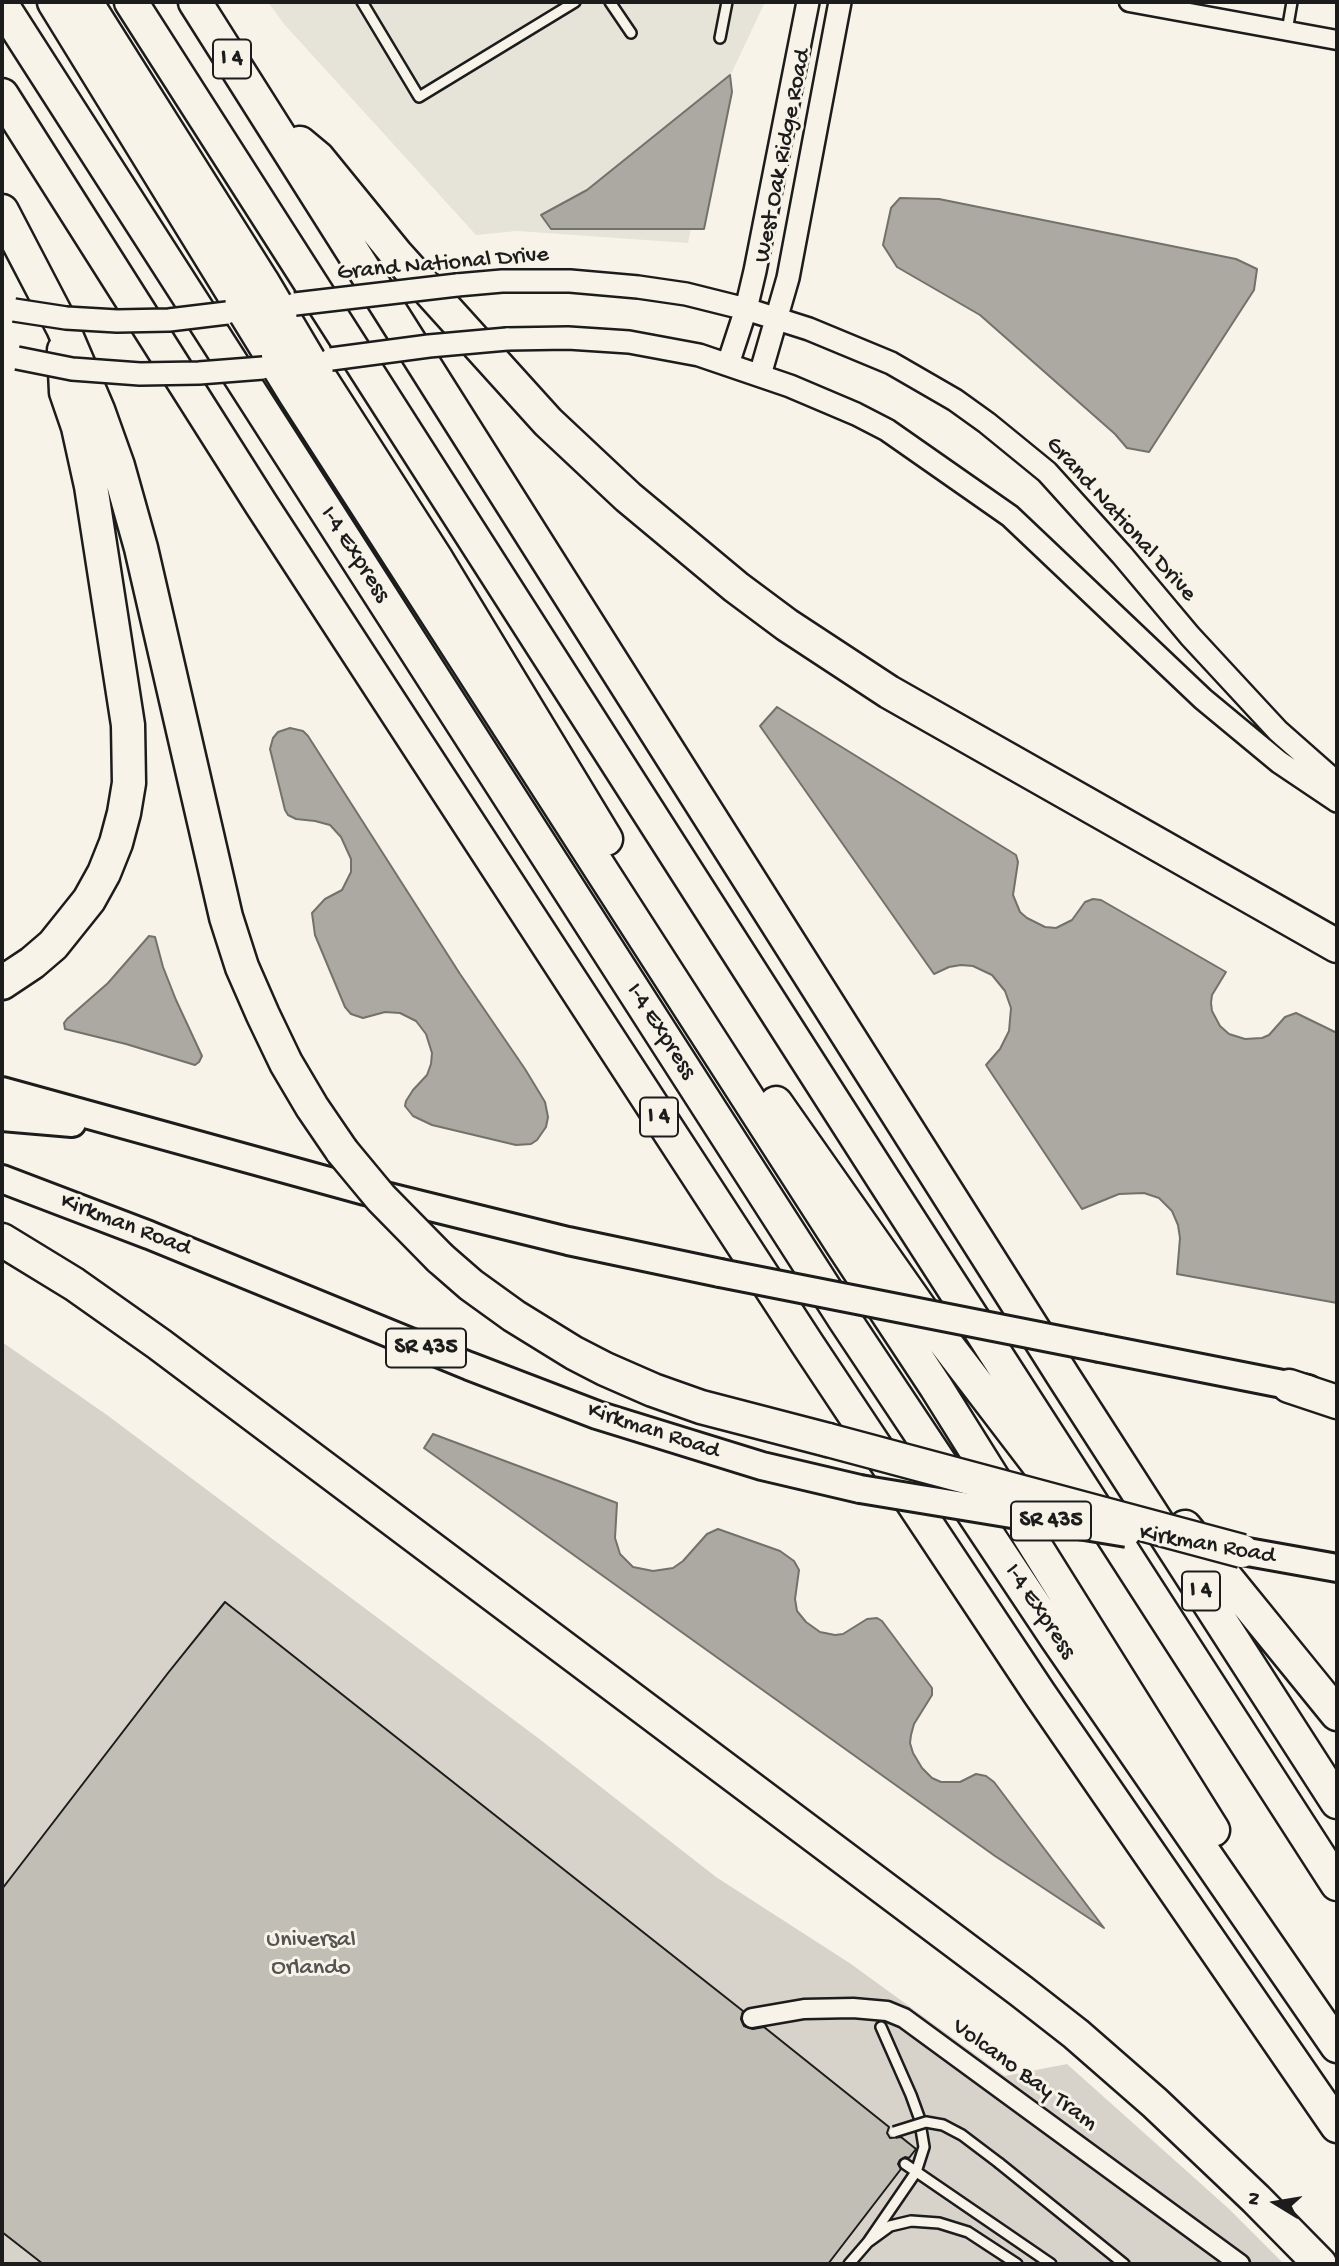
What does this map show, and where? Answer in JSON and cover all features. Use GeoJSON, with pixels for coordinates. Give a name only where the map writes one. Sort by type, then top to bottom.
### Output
{"type":"FeatureCollection","features":[{"type":"Feature","properties":{"kind":"highway"},"geometry":{"type":"LineString","coordinates":[[54,2],[270,367],[936,1387],[1337,2029]]}},
{"type":"Feature","properties":{"kind":"highway"},"geometry":{"type":"LineString","coordinates":[[86,2],[286,305],[626,871],[795,1132],[946,1344],[1216,1695]]}},
{"type":"Feature","properties":{"kind":"highway"},"geometry":{"type":"LineString","coordinates":[[131,2],[1337,1884]]}},
{"type":"Feature","properties":{"kind":"highway","name":"I 4"},"geometry":{"type":"LineString","coordinates":[[195,2],[1065,1379],[1337,1802]]}},
{"type":"Feature","properties":{"kind":"highway","name":"I-4 Express"},"geometry":{"type":"LineString","coordinates":[[2,5],[845,1320],[1063,1648],[1337,2046]]}},
{"type":"Feature","properties":{"kind":"highway","name":"I 4"},"geometry":{"type":"LineString","coordinates":[[2,95],[261,505],[823,1368],[1026,1674],[1337,2126]]}},
{"type":"Feature","properties":{"kind":"highway"},"geometry":{"type":"LineString","coordinates":[[269,117],[318,158],[397,255],[548,422],[628,496],[727,581],[822,649],[909,703],[1337,946]]}},
{"type":"Feature","properties":{"kind":"highway"},"geometry":{"type":"LineString","coordinates":[[2,211],[63,328],[98,410],[118,466],[135,526],[219,890],[234,943],[277,1047],[342,1151],[381,1198],[440,1258],[471,1285],[528,1325],[605,1369],[669,1396],[710,1410],[1242,1551]]}},
{"type":"Feature","properties":{"kind":"highway"},"geometry":{"type":"LineString","coordinates":[[2,983],[53,945],[89,900],[116,843],[129,783],[128,724],[91,486],[80,436],[66,392],[63,328]]}},
{"type":"Feature","properties":{"kind":"highway"},"geometry":{"type":"LineString","coordinates":[[2,1240],[74,1284],[159,1344],[1021,1991],[1155,2103],[1240,2182],[1320,2264]]}},
{"type":"Feature","properties":{"kind":"highway"},"geometry":{"type":"LineString","coordinates":[[1065,1379],[1337,1714]]}},
{"type":"Feature","properties":{"kind":"highway"},"geometry":{"type":"LineString","coordinates":[[1289,1386],[1337,1402]]}},
{"type":"Feature","properties":{"kind":"main road"},"geometry":{"type":"LineString","coordinates":[[2,1091],[399,1200],[568,1241],[1337,1394]]}},
{"type":"Feature","properties":{"kind":"main road"},"geometry":{"type":"LineString","coordinates":[[2,1117],[113,1127],[164,1136]]}},
{"type":"Feature","properties":{"kind":"main road","name":"Kirkman Road"},"geometry":{"type":"LineString","coordinates":[[2,1179],[127,1226],[468,1366],[685,1444],[762,1466],[860,1489],[1337,1569]]}},
{"type":"Feature","properties":{"kind":"street","name":"West Oak Ridge Road"},"geometry":{"type":"LineString","coordinates":[[728,364],[746,309],[808,2]]}},
{"type":"Feature","properties":{"kind":"street","name":"West Oak Ridge Road"},"geometry":{"type":"LineString","coordinates":[[761,375],[788,278],[840,2]]}},
{"type":"Feature","properties":{"kind":"street"},"geometry":{"type":"LineString","coordinates":[[1129,2],[1337,40]]}},
{"type":"Feature","properties":{"kind":"street","name":"Grand National Drive"},"geometry":{"type":"LineString","coordinates":[[8,309],[66,318],[117,321],[184,319],[457,285],[535,281],[605,283],[686,294],[778,318],[834,338],[891,363],[955,400],[1046,472],[1122,555],[1190,636],[1278,731],[1337,783]]}},
{"type":"Feature","properties":{"kind":"street"},"geometry":{"type":"LineString","coordinates":[[9,357],[72,369],[140,374],[213,373],[453,343],[568,338],[629,342],[690,353],[761,375],[887,430],[1010,516],[1203,699],[1279,762],[1337,801]]}},
{"type":"Feature","properties":{"kind":"street","name":"Volcano Bay Tram"},"geometry":{"type":"LineString","coordinates":[[752,2018],[804,2009],[853,2008],[887,2011],[904,2018],[1240,2264]]}},
{"type":"Feature","properties":{"kind":"lane"},"geometry":{"type":"LineString","coordinates":[[362,2],[419,97],[575,2]]}},
{"type":"Feature","properties":{"kind":"lane"},"geometry":{"type":"LineString","coordinates":[[610,2],[631,33]]}},
{"type":"Feature","properties":{"kind":"lane"},"geometry":{"type":"LineString","coordinates":[[720,38],[727,2]]}},
{"type":"Feature","properties":{"kind":"lane"},"geometry":{"type":"LineString","coordinates":[[1287,31],[1292,2]]}},
{"type":"Feature","properties":{"kind":"lane"},"geometry":{"type":"LineString","coordinates":[[849,2264],[868,2242],[916,2172],[924,2147],[919,2117],[881,2027]]}},
{"type":"Feature","properties":{"kind":"lane"},"geometry":{"type":"LineString","coordinates":[[894,2132],[926,2122],[943,2125],[962,2135],[1124,2264]]}},
{"type":"Feature","properties":{"kind":"lane"},"geometry":{"type":"LineString","coordinates":[[905,2164],[1051,2264]]}},
{"type":"Feature","properties":{"kind":"lane"},"geometry":{"type":"LineString","coordinates":[[868,2242],[890,2226],[911,2221],[939,2223],[968,2232],[1017,2264]]}},
{"type":"Feature","properties":{"kind":"shaded area"},"geometry":{"type":"Polygon","coordinates":[[[268,2],[765,2],[716,106],[688,243],[517,231],[476,235],[284,24],[268,2]]]}},
{"type":"Feature","properties":{"kind":"shaded area"},"geometry":{"type":"Polygon","coordinates":[[[730,75],[732,92],[704,229],[551,229],[541,215],[587,190],[730,75]]]}},
{"type":"Feature","properties":{"kind":"shaded area"},"geometry":{"type":"Polygon","coordinates":[[[900,198],[939,199],[1236,259],[1257,269],[1254,290],[1149,452],[1127,448],[1115,434],[980,315],[897,267],[883,245],[891,208],[900,198]]]}},
{"type":"Feature","properties":{"kind":"shaded area"},"geometry":{"type":"Polygon","coordinates":[[[777,707],[1016,855],[1018,862],[1013,895],[1020,912],[1027,918],[1045,927],[1056,928],[1072,920],[1085,902],[1101,900],[1226,972],[1212,995],[1211,1003],[1220,1026],[1229,1034],[1245,1039],[1262,1038],[1269,1035],[1285,1017],[1296,1013],[1337,1033],[1337,1303],[1177,1274],[1180,1238],[1178,1225],[1172,1211],[1159,1198],[1144,1193],[1119,1194],[1082,1209],[986,1065],[1000,1049],[1009,1031],[1011,1008],[1005,991],[992,975],[973,966],[949,967],[934,974],[760,726],[777,707]]]}},
{"type":"Feature","properties":{"kind":"shaded area"},"geometry":{"type":"Polygon","coordinates":[[[290,728],[303,731],[308,736],[545,1102],[548,1117],[546,1127],[531,1144],[516,1145],[432,1125],[413,1116],[405,1106],[406,1101],[427,1075],[431,1064],[432,1053],[426,1034],[416,1021],[400,1013],[385,1012],[363,1018],[351,1014],[345,1007],[315,935],[312,913],[325,899],[342,890],[351,872],[351,859],[341,837],[330,825],[296,819],[285,810],[270,749],[278,732],[290,728]]]}},
{"type":"Feature","properties":{"kind":"shaded area"},"geometry":{"type":"Polygon","coordinates":[[[149,936],[155,937],[176,1000],[202,1056],[195,1065],[65,1029],[64,1023],[67,1019],[108,983],[149,936]]]}},
{"type":"Feature","properties":{"kind":"shaded area"},"geometry":{"type":"Polygon","coordinates":[[[433,1434],[617,1503],[615,1538],[620,1554],[633,1567],[653,1571],[673,1568],[683,1561],[707,1534],[718,1529],[780,1551],[794,1561],[799,1570],[795,1599],[797,1611],[820,1632],[843,1634],[867,1619],[877,1618],[882,1621],[932,1688],[932,1695],[914,1724],[910,1743],[922,1768],[932,1778],[941,1782],[960,1782],[976,1774],[986,1776],[994,1782],[1104,1928],[995,1856],[424,1448],[433,1434]]]}},
{"type":"Feature","properties":{"kind":"green space","name":"Universal Orlando"},"geometry":{"type":"Polygon","coordinates":[[[2,1342],[107,1415],[542,1741],[716,1877],[851,1964],[1005,2076],[1067,2064],[1228,2208],[1284,2264],[2,2264],[2,1342]]]}},
{"type":"Feature","properties":{"kind":"building","name":"Universal Orlando"},"geometry":{"type":"Polygon","coordinates":[[[225,1602],[743,2011],[741,2019],[744,2026],[753,2029],[764,2027],[889,2127],[887,2133],[890,2138],[901,2137],[916,2149],[909,2158],[900,2160],[898,2164],[901,2169],[828,2264],[43,2264],[2,2232],[2,1889],[225,1602]]]}}]}
